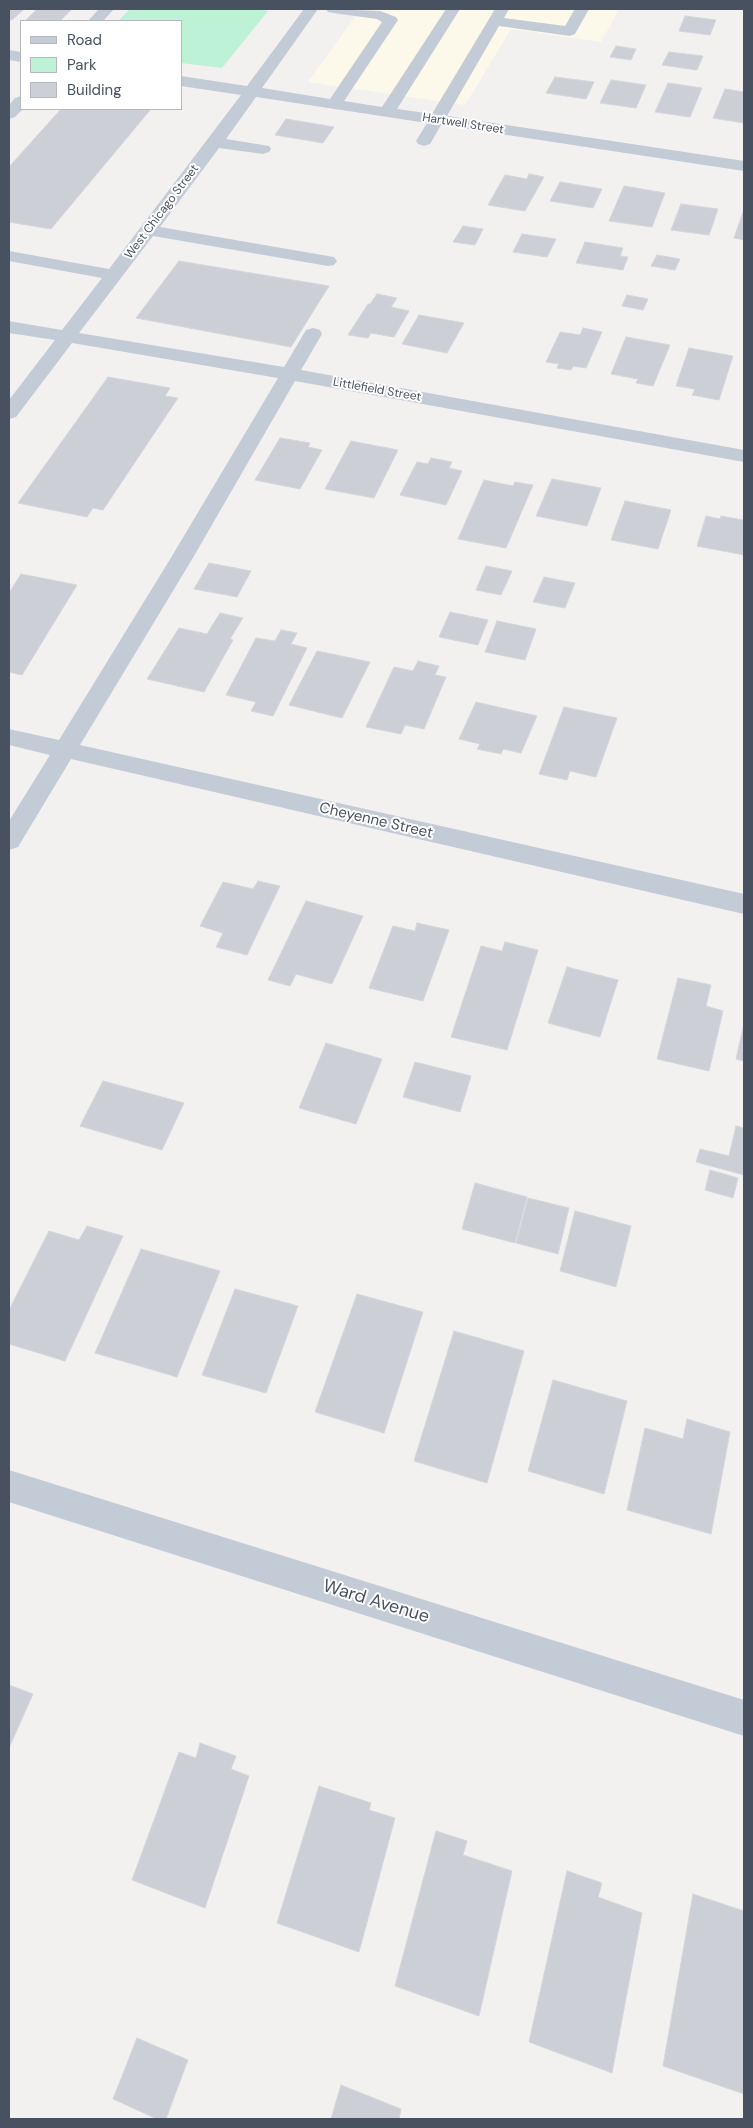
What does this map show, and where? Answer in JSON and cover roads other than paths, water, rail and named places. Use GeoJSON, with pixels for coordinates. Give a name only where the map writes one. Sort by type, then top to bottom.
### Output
{"type":"FeatureCollection","features":[{"type":"Feature","properties":{"kind":"street"},"geometry":{"type":"LineString","coordinates":[[96,20],[106,9]]}},
{"type":"Feature","properties":{"kind":"street","name":"West Chicago Street"},"geometry":{"type":"LineString","coordinates":[[9,413],[215,142],[311,9]]}},
{"type":"Feature","properties":{"kind":"street"},"geometry":{"type":"LineString","coordinates":[[333,9],[380,15],[391,20],[334,104]]}},
{"type":"Feature","properties":{"kind":"street"},"geometry":{"type":"LineString","coordinates":[[387,112],[450,14],[463,9]]}},
{"type":"Feature","properties":{"kind":"street"},"geometry":{"type":"LineString","coordinates":[[424,141],[499,15],[570,31],[582,9]]}},
{"type":"Feature","properties":{"kind":"street","name":"Hartwell Street"},"geometry":{"type":"LineString","coordinates":[[182,81],[744,166]]}},
{"type":"Feature","properties":{"kind":"street"},"geometry":{"type":"LineString","coordinates":[[9,114],[20,102]]}},
{"type":"Feature","properties":{"kind":"street"},"geometry":{"type":"LineString","coordinates":[[215,142],[263,149]]}},
{"type":"Feature","properties":{"kind":"street"},"geometry":{"type":"LineString","coordinates":[[148,230],[328,261]]}},
{"type":"Feature","properties":{"kind":"street"},"geometry":{"type":"LineString","coordinates":[[9,256],[114,275]]}},
{"type":"Feature","properties":{"kind":"street","name":"Littlefield Street"},"geometry":{"type":"LineString","coordinates":[[9,327],[289,374],[744,456]]}},
{"type":"Feature","properties":{"kind":"street"},"geometry":{"type":"LineString","coordinates":[[9,841],[183,556],[313,334]]}},
{"type":"Feature","properties":{"kind":"street","name":"Cheyenne Street"},"geometry":{"type":"LineString","coordinates":[[9,737],[744,904]]}},
{"type":"Feature","properties":{"kind":"street","name":"Ward Avenue"},"geometry":{"type":"LineString","coordinates":[[9,1486],[744,1718]]}}]}
